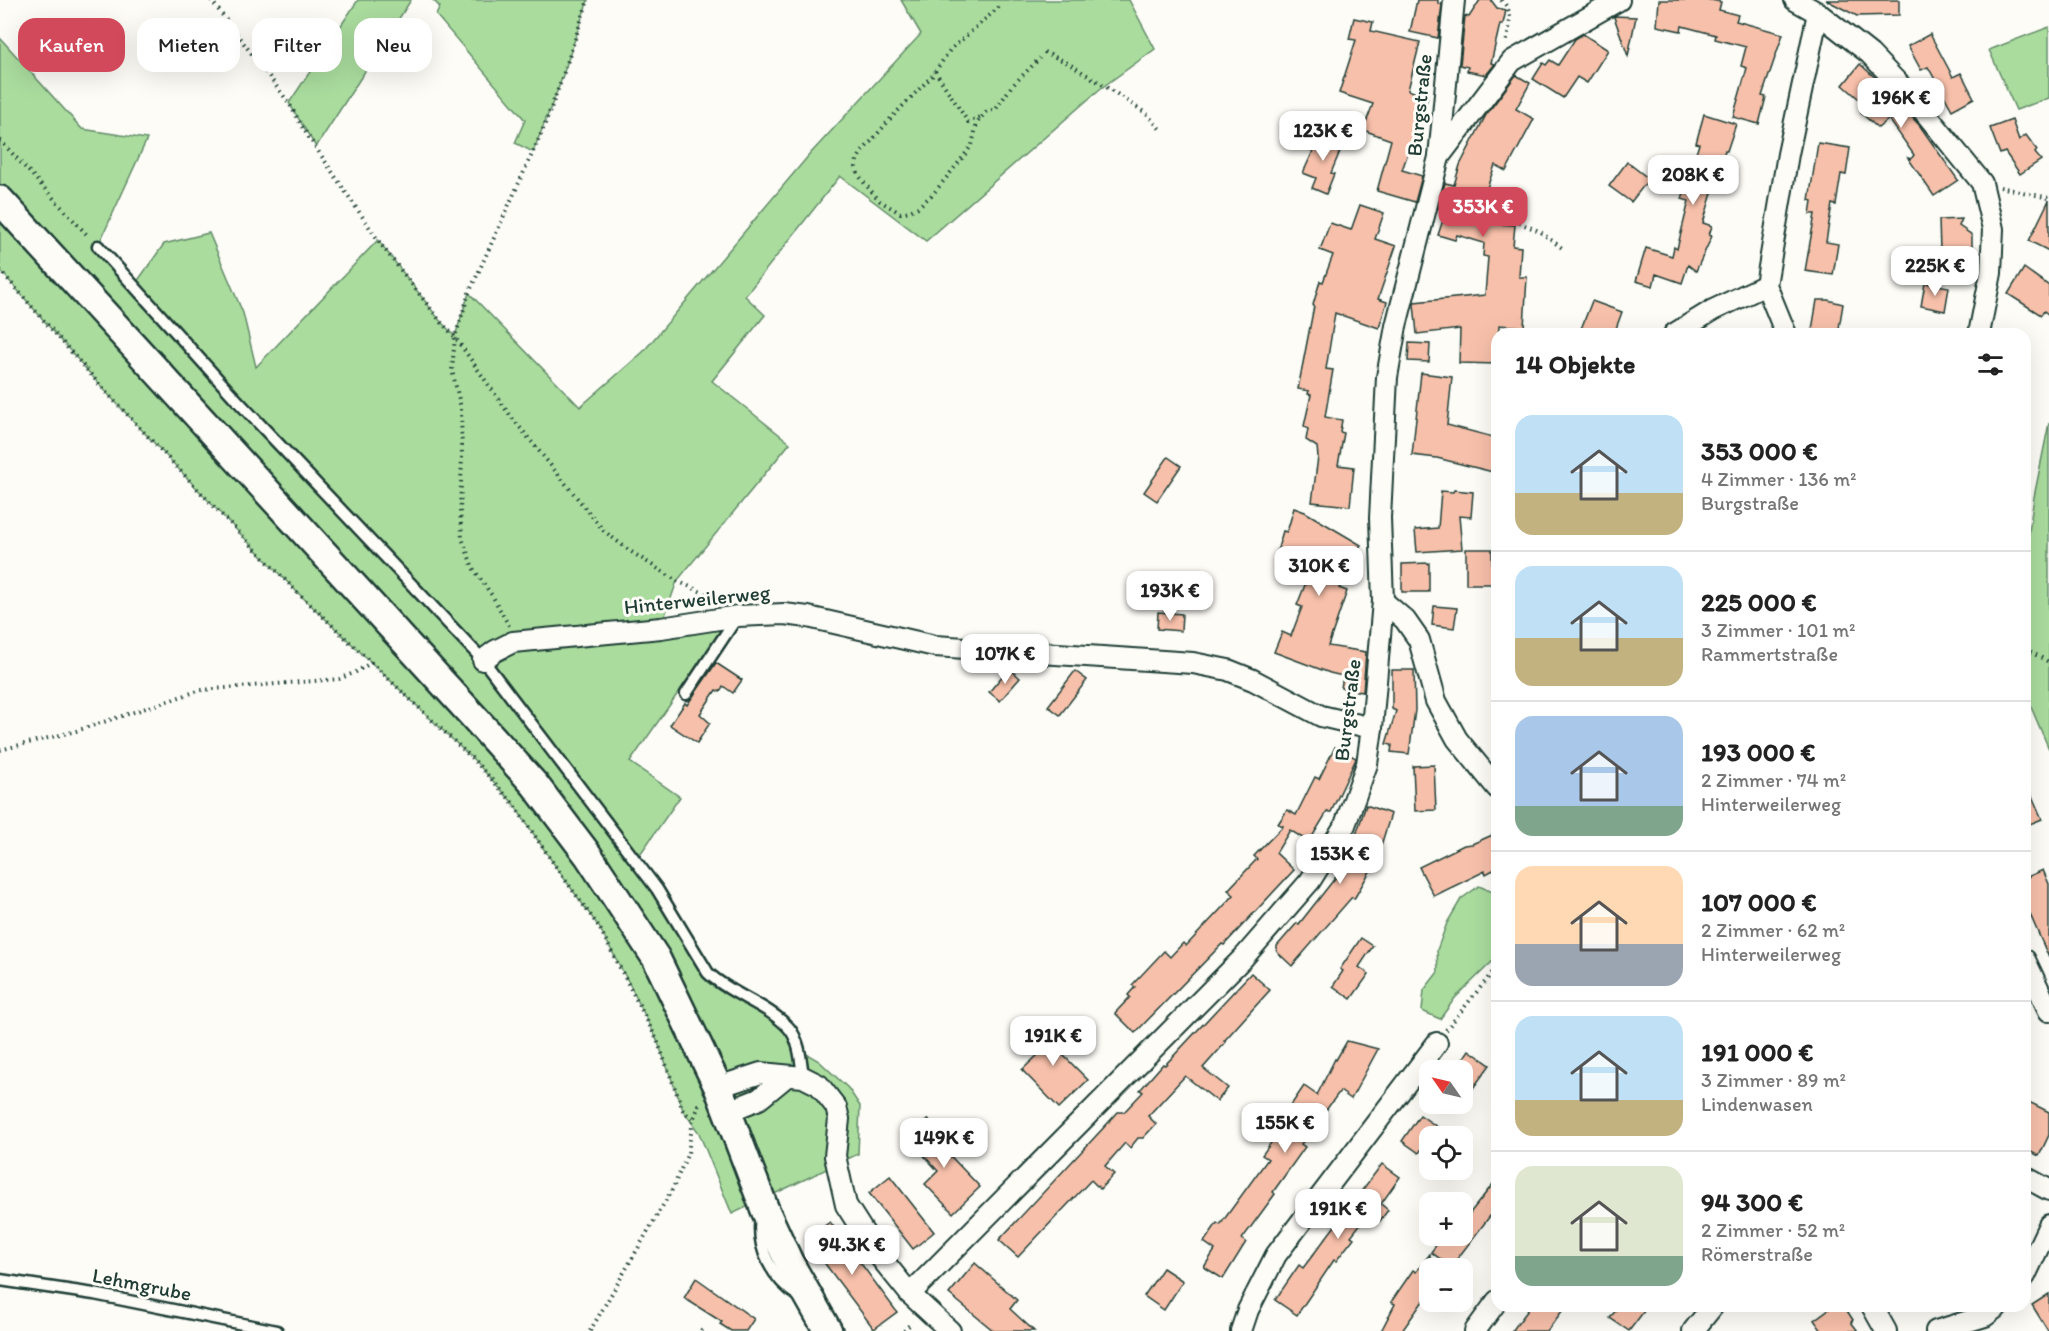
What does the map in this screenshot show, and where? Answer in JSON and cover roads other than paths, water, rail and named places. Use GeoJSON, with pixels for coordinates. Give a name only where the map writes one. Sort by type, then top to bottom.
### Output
{"type":"FeatureCollection","features":[{"type":"Feature","properties":{"kind":"main road"},"geometry":{"type":"LineString","coordinates":[[0,200],[535,785],[588,855],[656,958],[723,1097],[762,1204],[789,1262],[828,1331]]}},
{"type":"Feature","properties":{"kind":"street","name":"Burgstraße"},"geometry":{"type":"LineString","coordinates":[[910,1294],[1244,957],[1310,881],[1345,825],[1367,764],[1372,728],[1383,601],[1380,518],[1387,377],[1396,326],[1439,157],[1454,0]]}},
{"type":"Feature","properties":{"kind":"street"},"geometry":{"type":"LineString","coordinates":[[1439,157],[1512,61],[1619,0]]}},
{"type":"Feature","properties":{"kind":"street"},"geometry":{"type":"LineString","coordinates":[[1795,0],[1818,13],[1878,62],[1917,103],[1982,183],[1993,230],[1991,273],[1980,328]]}},
{"type":"Feature","properties":{"kind":"street"},"geometry":{"type":"LineString","coordinates":[[1784,328],[1766,285],[1788,154],[1818,13]]}},
{"type":"Feature","properties":{"kind":"street"},"geometry":{"type":"LineString","coordinates":[[1684,328],[1713,310],[1766,285]]}},
{"type":"Feature","properties":{"kind":"street"},"geometry":{"type":"LineString","coordinates":[[1383,601],[1405,620],[1419,640],[1436,701],[1457,739],[1491,781]]}},
{"type":"Feature","properties":{"kind":"street","name":"Hinterweilerweg"},"geometry":{"type":"LineString","coordinates":[[483,660],[513,642],[661,628],[743,616],[784,614],[808,617],[935,646],[1193,663],[1228,670],[1253,680],[1321,716],[1372,728]]}},
{"type":"Feature","properties":{"kind":"street"},"geometry":{"type":"LineString","coordinates":[[2031,973],[2049,1011]]}},
{"type":"Feature","properties":{"kind":"street"},"geometry":{"type":"LineString","coordinates":[[1241,1331],[1248,1310],[1276,1255],[1437,1043]]}},
{"type":"Feature","properties":{"kind":"street"},"geometry":{"type":"LineString","coordinates":[[723,1097],[759,1099],[795,1077],[819,1085],[836,1107],[839,1119],[835,1156],[846,1205],[876,1252],[910,1294],[950,1331]]}},
{"type":"Feature","properties":{"kind":"street"},"geometry":{"type":"LineString","coordinates":[[2031,1180],[2049,1190]]}},
{"type":"Feature","properties":{"kind":"street"},"geometry":{"type":"LineString","coordinates":[[2031,1263],[2049,1225]]}},
{"type":"Feature","properties":{"kind":"street"},"geometry":{"type":"LineString","coordinates":[[1475,1331],[1491,1308]]}},
{"type":"Feature","properties":{"kind":"street"},"geometry":{"type":"LineString","coordinates":[[1693,1331],[1708,1312]]}},
{"type":"Feature","properties":{"kind":"street"},"geometry":{"type":"LineString","coordinates":[[1875,1312],[1886,1331]]}},
{"type":"Feature","properties":{"kind":"street"},"geometry":{"type":"LineString","coordinates":[[1936,1331],[1985,1316],[1990,1312]]}},
{"type":"Feature","properties":{"kind":"lane"},"geometry":{"type":"LineString","coordinates":[[98,246],[234,397],[483,660],[657,889],[708,973],[718,983],[775,1017],[790,1029],[798,1048],[795,1077]]}},
{"type":"Feature","properties":{"kind":"lane"},"geometry":{"type":"LineString","coordinates":[[686,694],[743,616]]}},
{"type":"Feature","properties":{"kind":"lane","name":"Lehmgrube"},"geometry":{"type":"LineString","coordinates":[[0,1280],[94,1294],[277,1331]]}}]}
